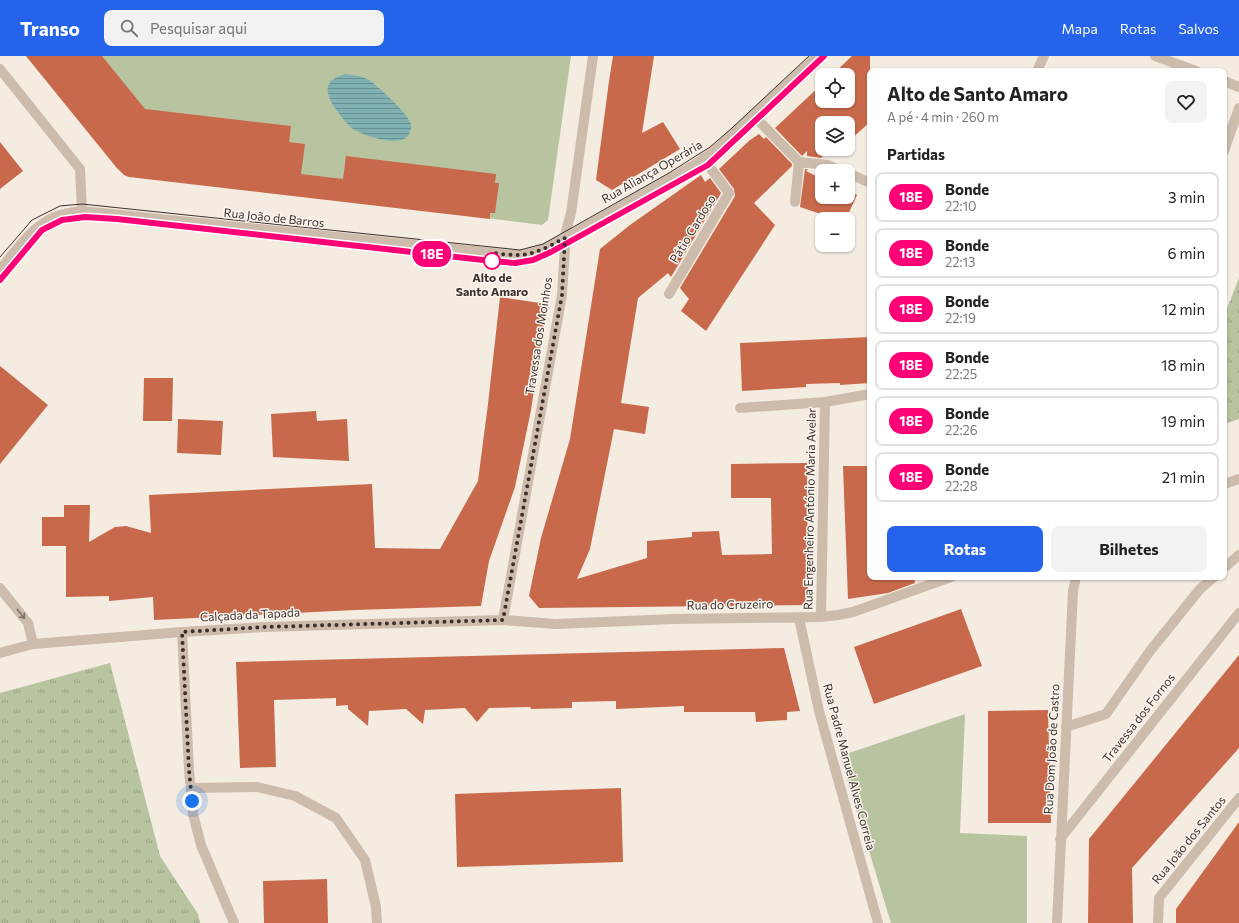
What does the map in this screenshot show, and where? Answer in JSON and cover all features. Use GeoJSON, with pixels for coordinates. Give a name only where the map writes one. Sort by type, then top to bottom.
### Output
{"type":"FeatureCollection","features":[{"type":"Feature","properties":{"kind":"street","name":"Travessa dos Moinhos"},"geometry":{"type":"LineString","coordinates":[[503,620],[562,295],[565,238],[571,213],[593,56]]}},
{"type":"Feature","properties":{"kind":"street","name":"Rua Aliança Operária"},"geometry":{"type":"LineString","coordinates":[[565,238],[714,151],[817,56]]}},
{"type":"Feature","properties":{"kind":"street"},"geometry":{"type":"LineString","coordinates":[[1038,68],[1044,56]]}},
{"type":"Feature","properties":{"kind":"street"},"geometry":{"type":"LineString","coordinates":[[1155,56],[1188,68]]}},
{"type":"Feature","properties":{"kind":"street"},"geometry":{"type":"LineString","coordinates":[[0,69],[80,169],[82,211]]}},
{"type":"Feature","properties":{"kind":"street"},"geometry":{"type":"LineString","coordinates":[[1227,82],[1239,87]]}},
{"type":"Feature","properties":{"kind":"street"},"geometry":{"type":"LineString","coordinates":[[1227,141],[1239,108]]}},
{"type":"Feature","properties":{"kind":"street"},"geometry":{"type":"LineString","coordinates":[[753,115],[800,162],[819,164]]}},
{"type":"Feature","properties":{"kind":"street","name":"Pátio Cardoso"},"geometry":{"type":"LineString","coordinates":[[669,294],[729,193],[703,158]]}},
{"type":"Feature","properties":{"kind":"street"},"geometry":{"type":"LineString","coordinates":[[795,202],[800,162]]}},
{"type":"Feature","properties":{"kind":"street"},"geometry":{"type":"LineString","coordinates":[[855,177],[867,182]]}},
{"type":"Feature","properties":{"kind":"street","name":"Rua João de Barros"},"geometry":{"type":"LineString","coordinates":[[0,270],[31,234],[43,223],[57,216],[82,211],[518,255],[526,255],[565,238]]}},
{"type":"Feature","properties":{"kind":"street","name":"Rua Engenheiro António Maria Avelar"},"geometry":{"type":"LineString","coordinates":[[740,408],[825,402],[867,395]]}},
{"type":"Feature","properties":{"kind":"street","name":"Rua Engenheiro António Maria Avelar"},"geometry":{"type":"LineString","coordinates":[[821,617],[825,402]]}},
{"type":"Feature","properties":{"kind":"street"},"geometry":{"type":"LineString","coordinates":[[1227,483],[1239,478]]}},
{"type":"Feature","properties":{"kind":"street"},"geometry":{"type":"LineString","coordinates":[[1227,565],[1239,555]]}},
{"type":"Feature","properties":{"kind":"street","name":"Rua do Cruzeiro"},"geometry":{"type":"LineString","coordinates":[[503,620],[556,624],[674,618],[798,618],[838,616],[943,580]]}},
{"type":"Feature","properties":{"kind":"street","name":"Rua Dom João de Castro"},"geometry":{"type":"LineString","coordinates":[[1057,923],[1072,591],[1075,580]]}},
{"type":"Feature","properties":{"kind":"street"},"geometry":{"type":"LineString","coordinates":[[1066,727],[1106,714],[1150,651],[1200,589],[1210,580]]}},
{"type":"Feature","properties":{"kind":"street"},"geometry":{"type":"LineString","coordinates":[[0,588],[28,623],[33,644]]}},
{"type":"Feature","properties":{"kind":"street","name":"Travessa dos Fornos"},"geometry":{"type":"LineString","coordinates":[[1060,839],[1239,613]]}},
{"type":"Feature","properties":{"kind":"street","name":"Rua Padre Manuel Alves Correia"},"geometry":{"type":"LineString","coordinates":[[798,618],[819,710],[878,923]]}},
{"type":"Feature","properties":{"kind":"street","name":"Calçada da Tapada"},"geometry":{"type":"LineString","coordinates":[[0,653],[33,644],[182,632],[265,627],[503,620]]}},
{"type":"Feature","properties":{"kind":"street"},"geometry":{"type":"LineString","coordinates":[[182,632],[193,814],[201,845],[234,923]]}},
{"type":"Feature","properties":{"kind":"street"},"geometry":{"type":"LineString","coordinates":[[191,788],[257,787],[295,796],[336,818],[365,860],[376,907],[377,923]]}},
{"type":"Feature","properties":{"kind":"street","name":"Rua João dos Santos"},"geometry":{"type":"LineString","coordinates":[[1158,923],[1159,898],[1239,798]]}},
{"type":"Feature","properties":{"kind":"green space"},"geometry":{"type":"Polygon","coordinates":[[[26,56],[571,56],[548,220],[542,225],[127,174],[119,170],[26,56]]]}},
{"type":"Feature","properties":{"kind":"green space"},"geometry":{"type":"Polygon","coordinates":[[[1239,278],[1239,419],[1227,423],[1227,308],[1239,278]]]}},
{"type":"Feature","properties":{"kind":"green space"},"geometry":{"type":"Polygon","coordinates":[[[110,663],[160,856],[198,914],[200,923],[0,923],[0,693],[110,663]]]}},
{"type":"Feature","properties":{"kind":"green space"},"geometry":{"type":"Polygon","coordinates":[[[965,714],[960,833],[1027,836],[1027,923],[891,923],[840,756],[965,714]]]}},
{"type":"Feature","properties":{"kind":"water"},"geometry":{"type":"Polygon","coordinates":[[[345,74],[358,76],[369,80],[403,112],[411,125],[410,133],[406,138],[394,141],[385,140],[361,133],[348,125],[331,102],[328,91],[328,87],[333,79],[345,74]]]}},
{"type":"Feature","properties":{"kind":"building"},"geometry":{"type":"Polygon","coordinates":[[[26,56],[102,56],[145,109],[291,126],[289,142],[305,144],[301,174],[343,179],[346,156],[496,174],[495,183],[499,183],[495,213],[490,213],[490,219],[129,177],[124,175],[116,167],[26,56]]]}},
{"type":"Feature","properties":{"kind":"building"},"geometry":{"type":"Polygon","coordinates":[[[613,56],[654,56],[642,133],[663,122],[680,149],[612,190],[596,180],[613,56]]]}},
{"type":"Feature","properties":{"kind":"building"},"geometry":{"type":"Polygon","coordinates":[[[852,56],[870,56],[870,68],[867,68],[867,125],[855,136],[855,116],[815,116],[815,156],[823,156],[821,158],[807,156],[807,151],[802,156],[775,128],[815,91],[815,108],[855,108],[855,68],[839,68],[852,56]]]}},
{"type":"Feature","properties":{"kind":"building"},"geometry":{"type":"Polygon","coordinates":[[[759,134],[764,139],[766,137],[792,164],[792,166],[754,203],[775,225],[706,331],[681,311],[689,299],[680,288],[735,196],[734,189],[719,169],[750,140],[759,134]]]}},
{"type":"Feature","properties":{"kind":"building"},"geometry":{"type":"Polygon","coordinates":[[[0,142],[23,171],[0,189],[0,142]]]}},
{"type":"Feature","properties":{"kind":"building"},"geometry":{"type":"Polygon","coordinates":[[[805,169],[808,169],[806,171],[815,176],[815,204],[853,204],[849,212],[815,212],[800,207],[805,169]]]}},
{"type":"Feature","properties":{"kind":"building"},"geometry":{"type":"Polygon","coordinates":[[[701,175],[705,182],[710,178],[721,193],[671,277],[668,273],[638,298],[621,403],[649,407],[645,434],[614,429],[590,549],[577,579],[647,558],[647,541],[692,537],[692,532],[719,531],[722,555],[772,554],[771,498],[731,498],[731,464],[807,463],[808,605],[539,608],[529,596],[541,538],[570,439],[600,249],[630,225],[701,175]]]}},
{"type":"Feature","properties":{"kind":"building"},"geometry":{"type":"Polygon","coordinates":[[[500,297],[547,304],[531,410],[515,487],[489,561],[481,606],[355,610],[154,620],[153,597],[109,601],[109,596],[66,597],[66,546],[42,546],[42,517],[64,517],[64,505],[90,505],[89,542],[115,527],[126,526],[151,533],[149,495],[372,484],[375,548],[440,549],[478,481],[500,297]]]}},
{"type":"Feature","properties":{"kind":"building"},"geometry":{"type":"Polygon","coordinates":[[[867,337],[867,383],[840,385],[840,383],[806,384],[806,387],[742,391],[740,343],[867,337]]]}},
{"type":"Feature","properties":{"kind":"building"},"geometry":{"type":"Polygon","coordinates":[[[0,366],[48,405],[0,464],[0,366]]]}},
{"type":"Feature","properties":{"kind":"building"},"geometry":{"type":"Polygon","coordinates":[[[144,378],[173,378],[172,421],[143,421],[144,378]]]}},
{"type":"Feature","properties":{"kind":"building"},"geometry":{"type":"Polygon","coordinates":[[[316,411],[317,421],[347,419],[349,461],[273,457],[271,414],[316,411]]]}},
{"type":"Feature","properties":{"kind":"building"},"geometry":{"type":"Polygon","coordinates":[[[178,419],[223,421],[221,455],[177,453],[178,419]]]}},
{"type":"Feature","properties":{"kind":"building"},"geometry":{"type":"Polygon","coordinates":[[[843,466],[867,466],[867,580],[914,580],[915,583],[888,593],[848,599],[843,466]]]}},
{"type":"Feature","properties":{"kind":"building"},"geometry":{"type":"Polygon","coordinates":[[[961,609],[982,666],[874,704],[854,647],[961,609]]]}},
{"type":"Feature","properties":{"kind":"building"},"geometry":{"type":"Polygon","coordinates":[[[784,648],[800,711],[787,712],[787,720],[756,722],[755,712],[684,712],[684,706],[616,709],[616,701],[572,702],[572,708],[489,708],[477,722],[465,708],[425,710],[423,724],[406,709],[369,711],[368,726],[348,709],[348,705],[336,706],[336,698],[274,700],[276,767],[240,768],[236,662],[784,648]]]}},
{"type":"Feature","properties":{"kind":"building"},"geometry":{"type":"Polygon","coordinates":[[[1239,655],[1239,748],[1132,868],[1133,923],[1088,923],[1089,839],[1239,655]]]}},
{"type":"Feature","properties":{"kind":"building"},"geometry":{"type":"Polygon","coordinates":[[[1048,710],[1051,823],[988,823],[988,711],[1048,710]]]}},
{"type":"Feature","properties":{"kind":"building"},"geometry":{"type":"Polygon","coordinates":[[[621,788],[623,862],[457,867],[455,794],[621,788]]]}},
{"type":"Feature","properties":{"kind":"building"},"geometry":{"type":"Polygon","coordinates":[[[1239,822],[1239,923],[1176,923],[1176,909],[1239,822]]]}},
{"type":"Feature","properties":{"kind":"building"},"geometry":{"type":"Polygon","coordinates":[[[327,879],[328,923],[264,923],[263,881],[327,879]]]}},
{"type":"Feature","properties":{"kind":"tram line"},"geometry":{"type":"LineString","coordinates":[[0,257],[32,220],[60,206],[82,204],[520,250],[543,244],[669,173],[710,147],[809,56]]}},
{"type":"Feature","properties":{"kind":"tram line"},"geometry":{"type":"LineString","coordinates":[[0,280],[42,230],[62,220],[85,217],[117,219],[492,261],[515,263],[533,260],[551,252],[708,165],[824,56]]}},
{"type":"Feature","properties":{"kind":"tram line","name":"18E"},"geometry":{"type":"LineString","coordinates":[[0,280],[42,230],[62,220],[85,217],[117,219],[492,261],[515,263],[533,260],[564,246],[708,165],[824,56]]}},
{"type":"Feature","properties":{"kind":"place","name":"Alto de Santo Amaro"},"geometry":{"type":"Point","coordinates":[492,261]}},
{"type":"Feature","properties":{"kind":"route"},"geometry":{"type":"LineString","coordinates":[[192,801],[182,632],[265,627],[503,620],[562,295],[565,238],[526,255],[493,253],[492,261]]}}]}
